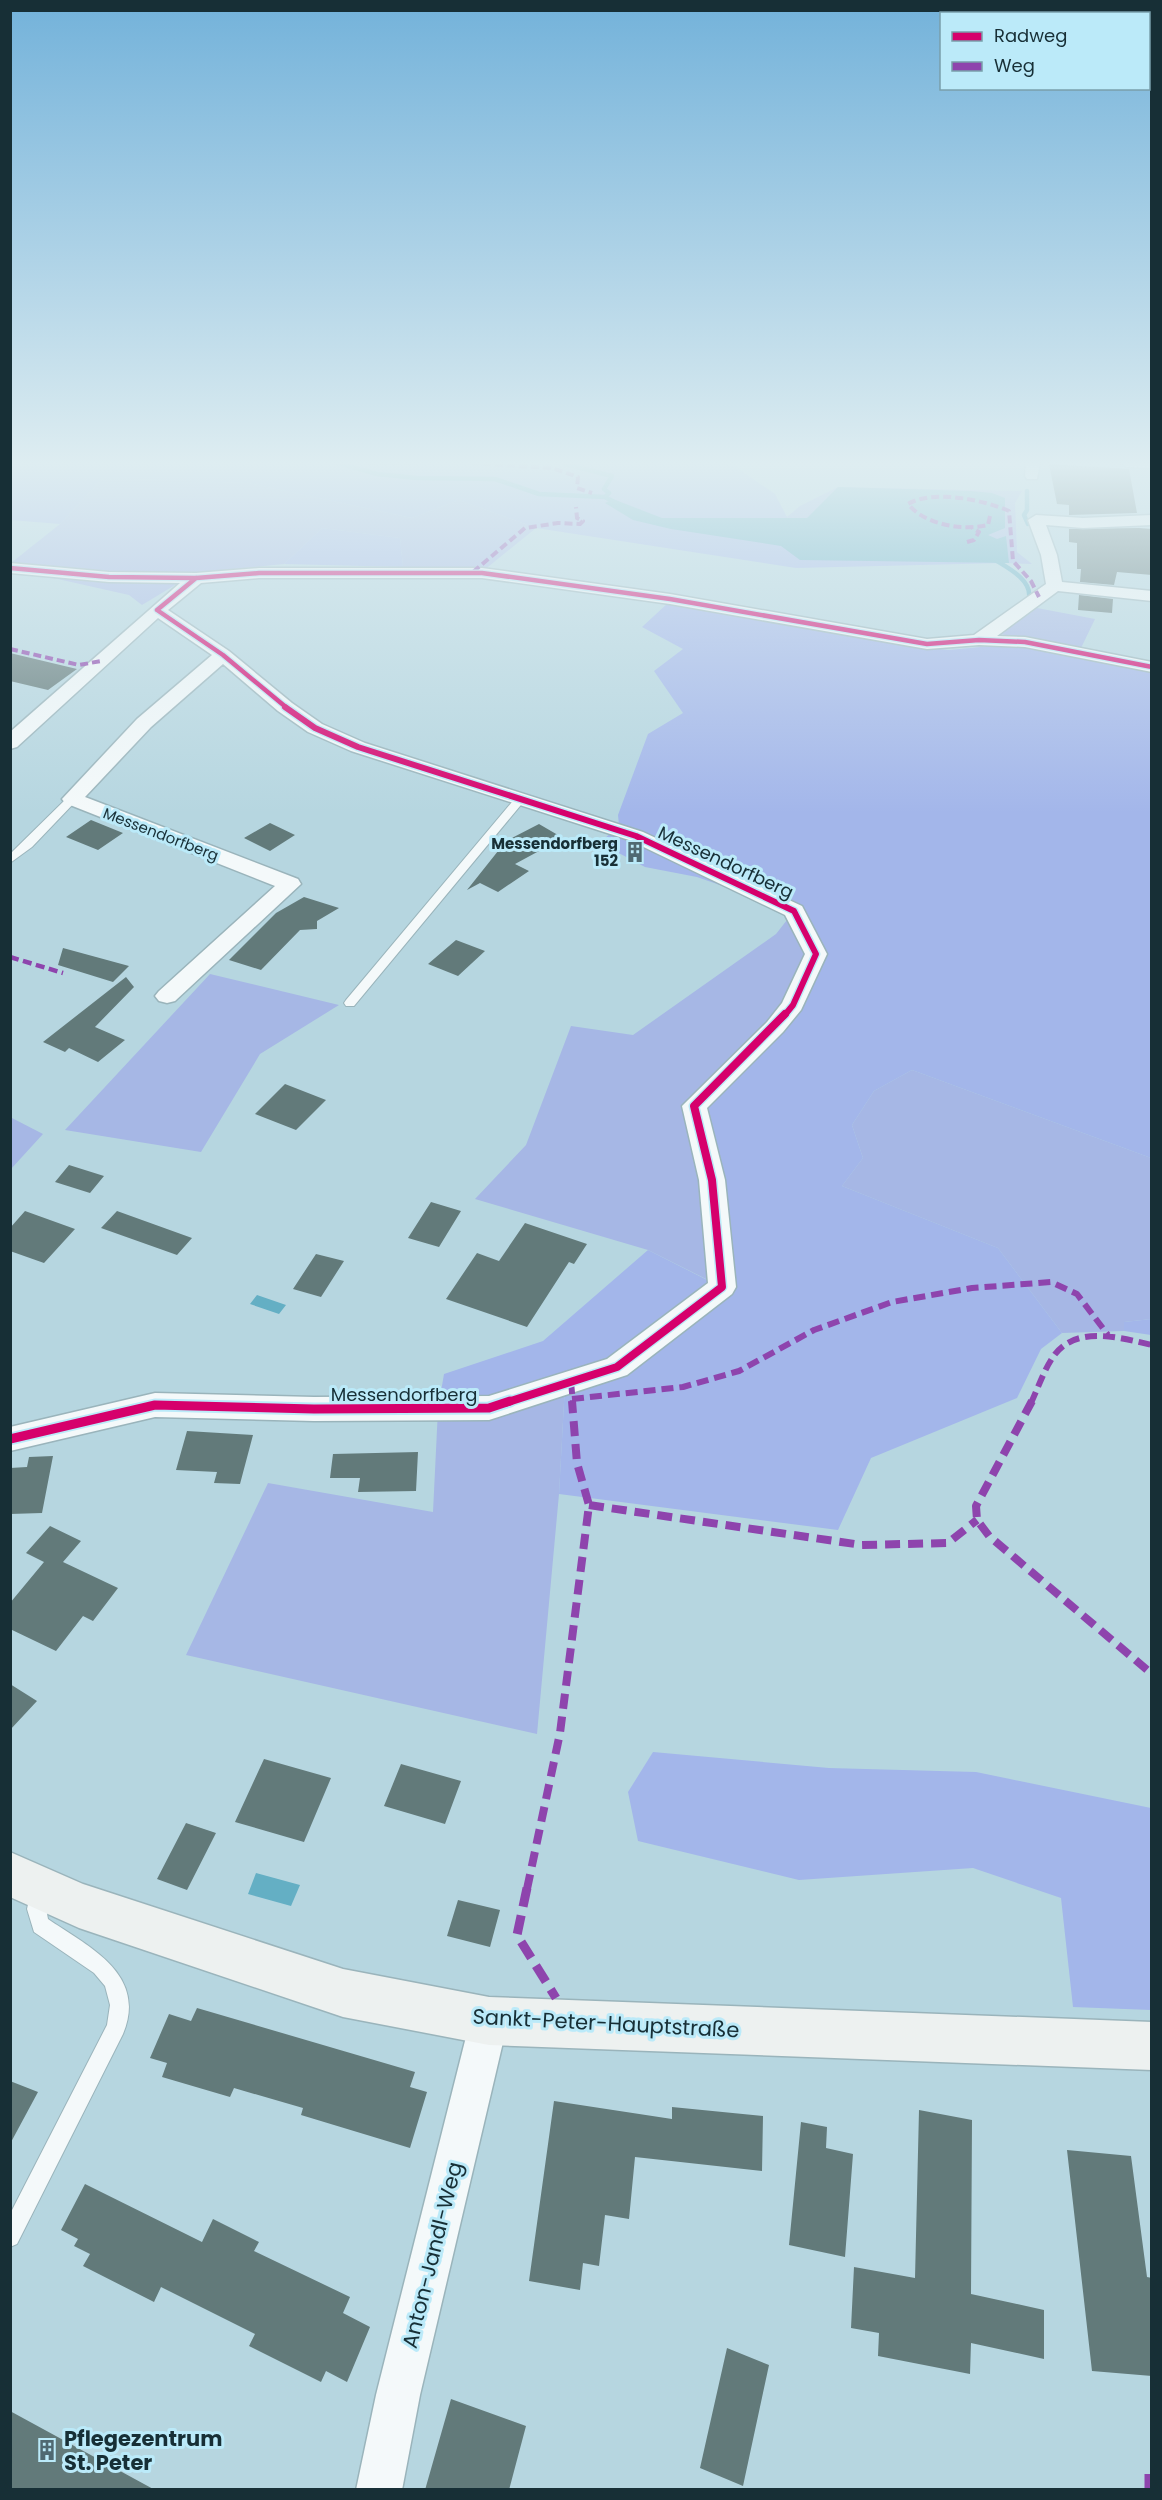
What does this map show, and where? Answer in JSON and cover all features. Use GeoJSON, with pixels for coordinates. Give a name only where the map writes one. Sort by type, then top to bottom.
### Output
{"type":"FeatureCollection","features":[{"type":"Feature","properties":{"kind":"main road","name":"Sankt-Peter-Hauptstraße"},"geometry":{"type":"LineString","coordinates":[[26,1881],[79,1905],[343,1993],[489,2021],[1152,2046]]}},
{"type":"Feature","properties":{"kind":"street"},"geometry":{"type":"LineString","coordinates":[[10,743],[157,610],[194,580]]}},
{"type":"Feature","properties":{"kind":"street"},"geometry":{"type":"LineString","coordinates":[[531,580],[659,597],[927,644],[979,640],[1025,642],[1152,667]]}},
{"type":"Feature","properties":{"kind":"street"},"geometry":{"type":"LineString","coordinates":[[1054,580],[1055,586]]}},
{"type":"Feature","properties":{"kind":"street"},"geometry":{"type":"LineString","coordinates":[[979,640],[1055,586],[1152,596]]}},
{"type":"Feature","properties":{"kind":"street","name":"Messendorfberg"},"geometry":{"type":"LineString","coordinates":[[10,1440],[155,1405],[314,1409],[489,1408],[617,1367],[722,1287],[712,1180],[694,1106],[775,1027],[793,1005],[816,954],[794,911],[636,836],[358,747],[315,728],[285,707],[223,655],[157,610]]}},
{"type":"Feature","properties":{"kind":"street"},"geometry":{"type":"LineString","coordinates":[[72,799],[144,723],[223,655]]}},
{"type":"Feature","properties":{"kind":"street","name":"Messendorfberg"},"geometry":{"type":"LineString","coordinates":[[72,799],[290,884],[167,996]]}},
{"type":"Feature","properties":{"kind":"street","name":"Anton-Jandl-Weg"},"geometry":{"type":"LineString","coordinates":[[379,2490],[398,2395],[489,2021]]}},
{"type":"Feature","properties":{"kind":"lane"},"geometry":{"type":"LineString","coordinates":[[350,1004],[521,798]]}},
{"type":"Feature","properties":{"kind":"lane"},"geometry":{"type":"LineString","coordinates":[[10,860],[28,846],[72,799]]}},
{"type":"Feature","properties":{"kind":"lane"},"geometry":{"type":"LineString","coordinates":[[10,2237],[116,2027],[120,2005],[113,1981],[101,1966],[41,1925],[26,1881]]}},
{"type":"Feature","properties":{"kind":"shaded area"},"geometry":{"type":"Polygon","coordinates":[[[61,580],[184,580],[142,605],[129,595],[61,580]]]}},
{"type":"Feature","properties":{"kind":"shaded area"},"geometry":{"type":"Polygon","coordinates":[[[668,603],[768,619],[901,645],[949,650],[1012,644],[1151,669],[1151,1158],[912,1070],[874,1091],[852,1125],[863,1158],[842,1186],[998,1248],[1062,1333],[1041,1349],[1017,1398],[871,1458],[838,1530],[559,1494],[565,1384],[438,1409],[444,1374],[543,1341],[648,1250],[721,1287],[694,1106],[753,1047],[816,954],[794,911],[697,877],[645,867],[600,843],[619,825],[618,815],[648,734],[683,713],[654,671],[683,649],[642,627],[668,603]]]}},
{"type":"Feature","properties":{"kind":"shaded area"},"geometry":{"type":"Polygon","coordinates":[[[1037,608],[1095,619],[1081,648],[1000,634],[1037,608]]]}},
{"type":"Feature","properties":{"kind":"shaded area"},"geometry":{"type":"Polygon","coordinates":[[[794,911],[816,954],[722,1287],[648,1250],[475,1199],[526,1145],[571,1026],[633,1035],[776,934],[794,911]]]}},
{"type":"Feature","properties":{"kind":"shaded area"},"geometry":{"type":"Polygon","coordinates":[[[210,974],[339,1005],[260,1054],[201,1152],[65,1130],[210,974]]]}},
{"type":"Feature","properties":{"kind":"shaded area"},"geometry":{"type":"Polygon","coordinates":[[[912,1070],[1151,1158],[1151,1319],[1124,1322],[1124,1331],[1062,1333],[998,1248],[842,1186],[863,1158],[852,1125],[874,1091],[912,1070]]]}},
{"type":"Feature","properties":{"kind":"shaded area"},"geometry":{"type":"Polygon","coordinates":[[[10,1117],[43,1134],[11,1169],[10,1169],[10,1117]]]}},
{"type":"Feature","properties":{"kind":"shaded area"},"geometry":{"type":"Polygon","coordinates":[[[257,1295],[286,1305],[279,1314],[250,1304],[257,1295]]]}},
{"type":"Feature","properties":{"kind":"shaded area"},"geometry":{"type":"Polygon","coordinates":[[[1151,1319],[1151,1335],[1124,1331],[1124,1322],[1151,1319]]]}},
{"type":"Feature","properties":{"kind":"shaded area"},"geometry":{"type":"Polygon","coordinates":[[[565,1384],[559,1494],[537,1734],[186,1655],[268,1483],[433,1512],[438,1409],[565,1384]]]}},
{"type":"Feature","properties":{"kind":"shaded area"},"geometry":{"type":"Polygon","coordinates":[[[653,1752],[829,1768],[976,1772],[1151,1808],[1151,2010],[1073,2007],[1061,1898],[973,1868],[799,1880],[638,1841],[628,1792],[653,1752]]]}},
{"type":"Feature","properties":{"kind":"shaded area"},"geometry":{"type":"Polygon","coordinates":[[[256,1873],[300,1885],[291,1906],[248,1894],[256,1873]]]}},
{"type":"Feature","properties":{"kind":"building"},"geometry":{"type":"Polygon","coordinates":[[[1080,580],[1115,580],[1114,585],[1080,582],[1080,580]]]}},
{"type":"Feature","properties":{"kind":"building"},"geometry":{"type":"Polygon","coordinates":[[[1079,595],[1113,599],[1112,613],[1078,610],[1079,595]]]}},
{"type":"Feature","properties":{"kind":"building"},"geometry":{"type":"Polygon","coordinates":[[[10,653],[77,669],[48,690],[10,681],[10,653]]]}},
{"type":"Feature","properties":{"kind":"building"},"geometry":{"type":"Polygon","coordinates":[[[91,820],[123,833],[98,850],[66,837],[91,820]]]}},
{"type":"Feature","properties":{"kind":"building"},"geometry":{"type":"Polygon","coordinates":[[[270,823],[295,835],[270,851],[244,838],[270,823]]]}},
{"type":"Feature","properties":{"kind":"building"},"geometry":{"type":"Polygon","coordinates":[[[539,824],[563,838],[515,864],[529,871],[498,892],[480,883],[467,890],[506,841],[539,824]]]}},
{"type":"Feature","properties":{"kind":"building"},"geometry":{"type":"Polygon","coordinates":[[[304,897],[339,908],[317,921],[317,929],[300,930],[261,970],[229,960],[276,913],[304,897]]]}},
{"type":"Feature","properties":{"kind":"building"},"geometry":{"type":"Polygon","coordinates":[[[456,940],[485,951],[458,976],[428,964],[456,940]]]}},
{"type":"Feature","properties":{"kind":"building"},"geometry":{"type":"Polygon","coordinates":[[[63,948],[129,966],[113,982],[58,965],[63,948]]]}},
{"type":"Feature","properties":{"kind":"building"},"geometry":{"type":"Polygon","coordinates":[[[126,977],[134,987],[95,1027],[125,1040],[98,1062],[69,1048],[65,1052],[43,1042],[126,977]]]}},
{"type":"Feature","properties":{"kind":"building"},"geometry":{"type":"Polygon","coordinates":[[[285,1084],[326,1100],[296,1130],[255,1114],[285,1084]]]}},
{"type":"Feature","properties":{"kind":"building"},"geometry":{"type":"Polygon","coordinates":[[[69,1165],[104,1176],[90,1193],[55,1182],[69,1165]]]}},
{"type":"Feature","properties":{"kind":"building"},"geometry":{"type":"Polygon","coordinates":[[[431,1202],[461,1211],[439,1247],[408,1238],[431,1202]]]}},
{"type":"Feature","properties":{"kind":"building"},"geometry":{"type":"Polygon","coordinates":[[[25,1211],[75,1229],[44,1263],[10,1251],[10,1228],[25,1211]]]}},
{"type":"Feature","properties":{"kind":"building"},"geometry":{"type":"Polygon","coordinates":[[[117,1211],[192,1238],[177,1255],[101,1228],[117,1211]]]}},
{"type":"Feature","properties":{"kind":"building"},"geometry":{"type":"Polygon","coordinates":[[[525,1223],[587,1244],[574,1264],[569,1262],[527,1327],[446,1299],[477,1253],[499,1261],[525,1223]]]}},
{"type":"Feature","properties":{"kind":"building"},"geometry":{"type":"Polygon","coordinates":[[[316,1254],[344,1261],[321,1297],[293,1289],[316,1254]]]}},
{"type":"Feature","properties":{"kind":"building"},"geometry":{"type":"Polygon","coordinates":[[[187,1431],[253,1435],[240,1484],[214,1483],[217,1472],[176,1470],[187,1431]]]}},
{"type":"Feature","properties":{"kind":"building"},"geometry":{"type":"Polygon","coordinates":[[[418,1452],[416,1491],[358,1492],[360,1478],[330,1478],[333,1454],[418,1452]]]}},
{"type":"Feature","properties":{"kind":"building"},"geometry":{"type":"Polygon","coordinates":[[[53,1456],[42,1513],[10,1514],[10,1468],[27,1467],[29,1457],[53,1456]]]}},
{"type":"Feature","properties":{"kind":"building"},"geometry":{"type":"Polygon","coordinates":[[[50,1526],[81,1541],[63,1562],[118,1588],[93,1621],[83,1616],[56,1651],[10,1629],[10,1603],[44,1562],[26,1553],[50,1526]]]}},
{"type":"Feature","properties":{"kind":"building"},"geometry":{"type":"Polygon","coordinates":[[[10,1684],[37,1701],[10,1730],[10,1684]]]}},
{"type":"Feature","properties":{"kind":"building"},"geometry":{"type":"Polygon","coordinates":[[[264,1759],[331,1778],[304,1842],[235,1822],[264,1759]]]}},
{"type":"Feature","properties":{"kind":"building"},"geometry":{"type":"Polygon","coordinates":[[[401,1764],[461,1781],[445,1824],[384,1806],[401,1764]]]}},
{"type":"Feature","properties":{"kind":"building"},"geometry":{"type":"Polygon","coordinates":[[[186,1823],[216,1833],[187,1890],[157,1879],[186,1823]]]}},
{"type":"Feature","properties":{"kind":"building"},"geometry":{"type":"Polygon","coordinates":[[[458,1900],[500,1910],[490,1947],[447,1936],[458,1900]]]}},
{"type":"Feature","properties":{"kind":"building"},"geometry":{"type":"Polygon","coordinates":[[[197,2008],[415,2072],[410,2087],[427,2092],[410,2148],[301,2115],[303,2108],[234,2088],[230,2097],[162,2077],[167,2063],[150,2058],[169,2014],[191,2021],[197,2008]]]}},
{"type":"Feature","properties":{"kind":"building"},"geometry":{"type":"Polygon","coordinates":[[[10,2081],[38,2092],[10,2144],[10,2081]]]}},
{"type":"Feature","properties":{"kind":"building"},"geometry":{"type":"Polygon","coordinates":[[[554,2101],[672,2119],[672,2107],[763,2116],[762,2171],[635,2157],[629,2219],[605,2215],[599,2266],[583,2263],[580,2290],[529,2281],[554,2101]]]}},
{"type":"Feature","properties":{"kind":"building"},"geometry":{"type":"Polygon","coordinates":[[[919,2110],[972,2120],[971,2294],[1044,2310],[1044,2359],[971,2343],[970,2374],[878,2356],[879,2333],[851,2328],[854,2267],[915,2278],[919,2110]]]}},
{"type":"Feature","properties":{"kind":"building"},"geometry":{"type":"Polygon","coordinates":[[[801,2122],[827,2127],[826,2148],[853,2154],[845,2257],[789,2245],[801,2122]]]}},
{"type":"Feature","properties":{"kind":"building"},"geometry":{"type":"Polygon","coordinates":[[[1067,2150],[1131,2156],[1147,2277],[1152,2278],[1152,2376],[1092,2371],[1067,2150]]]}},
{"type":"Feature","properties":{"kind":"building"},"geometry":{"type":"Polygon","coordinates":[[[85,2184],[202,2242],[213,2219],[259,2242],[254,2251],[350,2297],[343,2313],[370,2327],[347,2382],[326,2371],[321,2382],[249,2346],[255,2334],[161,2287],[154,2302],[83,2266],[90,2254],[74,2246],[78,2239],[61,2230],[85,2184]]]}},
{"type":"Feature","properties":{"kind":"building"},"geometry":{"type":"Polygon","coordinates":[[[727,2348],[769,2365],[743,2486],[700,2468],[727,2348]]]}},
{"type":"Feature","properties":{"kind":"building"},"geometry":{"type":"Polygon","coordinates":[[[451,2399],[526,2426],[509,2490],[425,2490],[451,2399]]]}},
{"type":"Feature","properties":{"kind":"building","name":"Pflegezentrum St. Peter"},"geometry":{"type":"Polygon","coordinates":[[[10,2411],[155,2490],[10,2490],[10,2411]]]}},
{"type":"Feature","properties":{"kind":"waterway"},"geometry":{"type":"LineString","coordinates":[[1022,580],[1029,591],[1029,598],[1023,602]]}},
{"type":"Feature","properties":{"kind":"marked path"},"geometry":{"type":"LineString","coordinates":[[1030,580],[1039,597]]}},
{"type":"Feature","properties":{"kind":"marked path"},"geometry":{"type":"LineString","coordinates":[[10,649],[79,665],[101,661]]}},
{"type":"Feature","properties":{"kind":"marked path"},"geometry":{"type":"LineString","coordinates":[[10,957],[63,973]]}},
{"type":"Feature","properties":{"kind":"marked path"},"geometry":{"type":"LineString","coordinates":[[572,1399],[683,1387],[739,1371],[814,1330],[892,1302],[972,1288],[1051,1282],[1077,1294],[1108,1335]]}},
{"type":"Feature","properties":{"kind":"marked path"},"geometry":{"type":"LineString","coordinates":[[1152,1345],[1108,1335],[1073,1339],[1054,1355],[1021,1425],[976,1506],[977,1520],[989,1536],[1152,1674]]}},
{"type":"Feature","properties":{"kind":"marked path"},"geometry":{"type":"LineString","coordinates":[[556,1998],[517,1935],[560,1733],[589,1505],[577,1463],[571,1382]]}},
{"type":"Feature","properties":{"kind":"marked path"},"geometry":{"type":"LineString","coordinates":[[589,1505],[862,1545],[948,1543],[977,1520]]}},
{"type":"Feature","properties":{"kind":"marked path"},"geometry":{"type":"LineString","coordinates":[[1149,2474],[1149,2490]]}},
{"type":"Feature","properties":{"kind":"cycle path"},"geometry":{"type":"LineString","coordinates":[[10,1439],[155,1405],[314,1409],[489,1408],[617,1367],[722,1287],[712,1180],[694,1106],[775,1027],[793,1005],[816,954],[794,911],[636,836],[358,747],[315,728],[285,707],[223,655],[157,610],[194,580]]}},
{"type":"Feature","properties":{"kind":"cycle path"},"geometry":{"type":"LineString","coordinates":[[530,580],[670,599],[927,644],[979,640],[1025,642],[1152,667]]}},
{"type":"Feature","properties":{"kind":"place","name":"Messendorfberg 152"},"geometry":{"type":"Point","coordinates":[635,852]}},
{"type":"Feature","properties":{"kind":"place","name":"Pflegezentrum St. Peter"},"geometry":{"type":"Point","coordinates":[47,2450]}}]}
